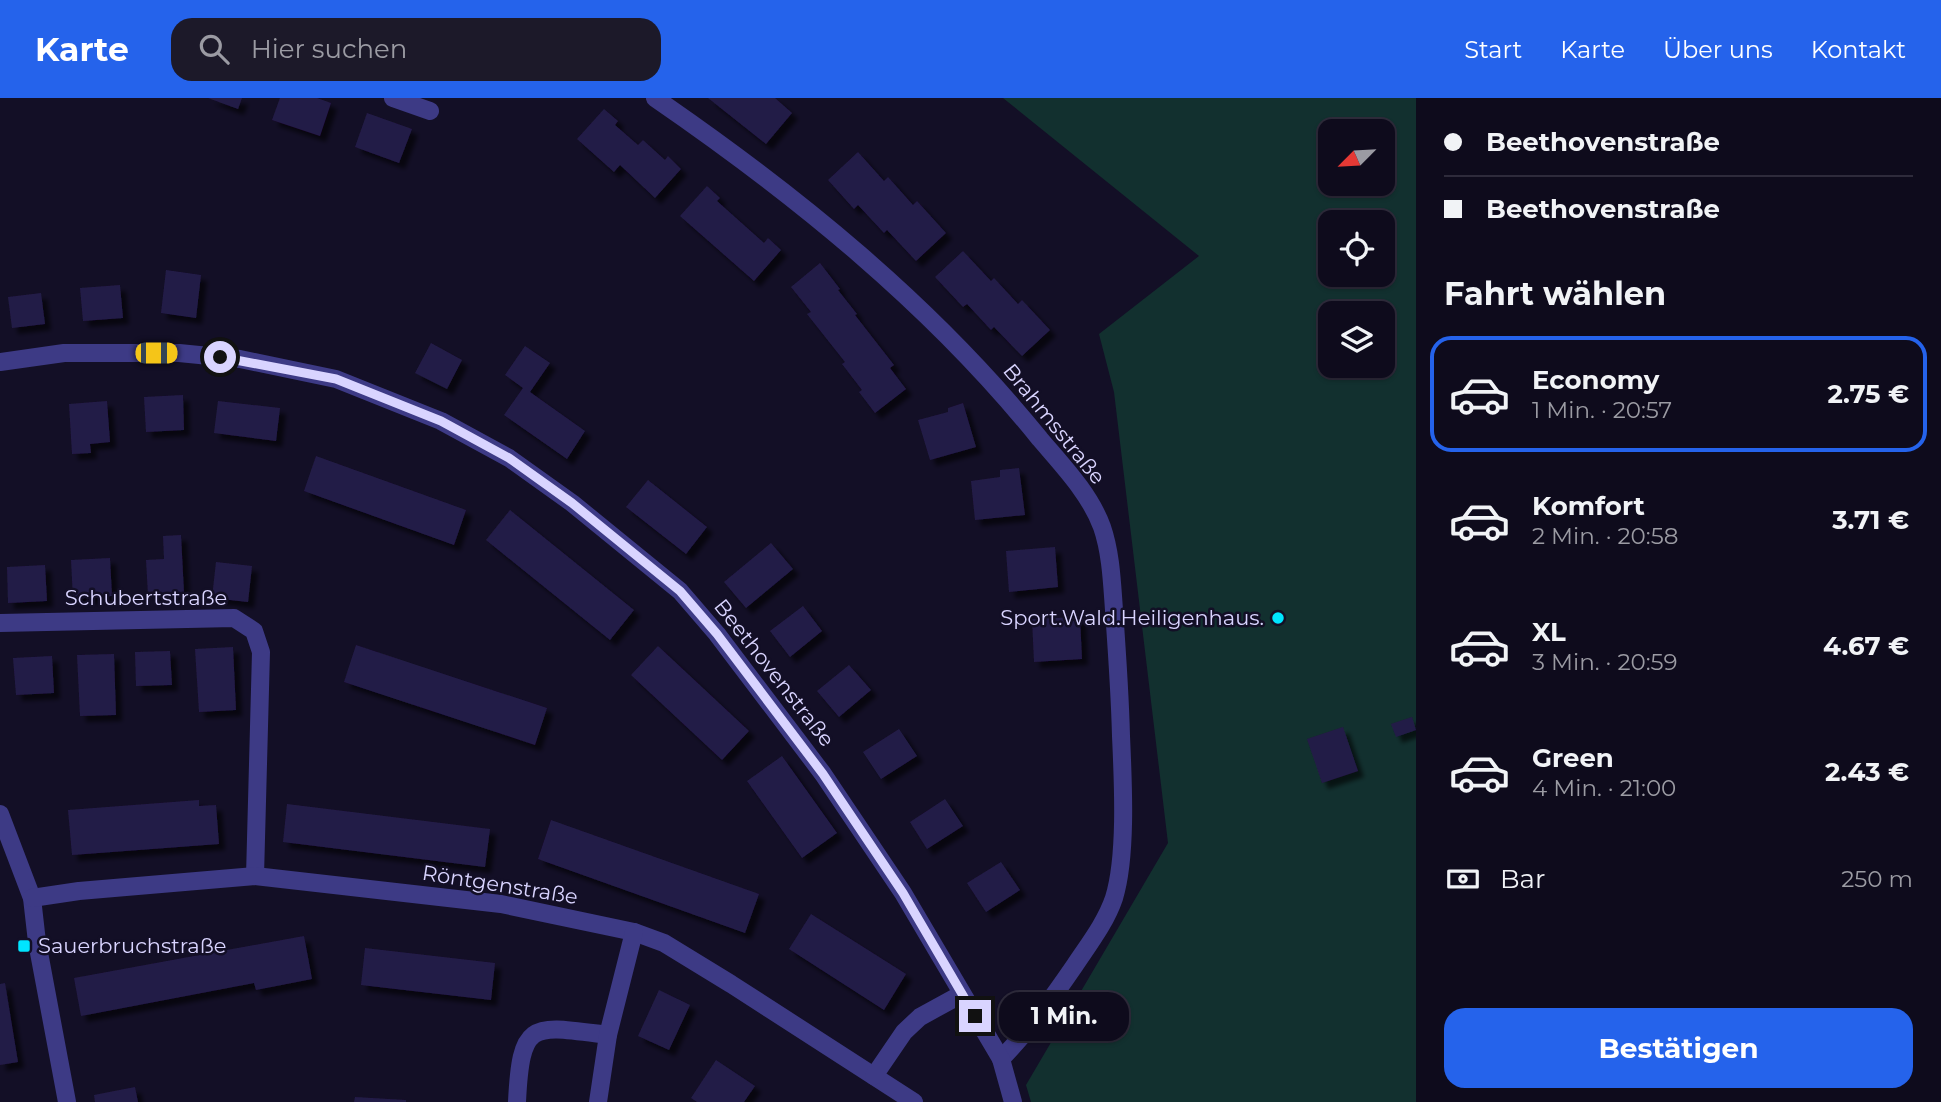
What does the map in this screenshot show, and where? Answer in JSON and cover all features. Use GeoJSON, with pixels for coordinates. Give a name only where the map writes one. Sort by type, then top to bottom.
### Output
{"type":"FeatureCollection","features":[{"type":"Feature","properties":{"kind":"street"},"geometry":{"type":"LineString","coordinates":[[393,98],[430,111]]}},
{"type":"Feature","properties":{"kind":"street","name":"Brahmsstraße"},"geometry":{"type":"LineString","coordinates":[[655,98],[775,186],[901,289],[971,357],[1033,429],[1081,489],[1101,526],[1111,567],[1120,685],[1123,780],[1118,876],[1114,898],[1094,937],[1030,1030],[1001,1059]]}},
{"type":"Feature","properties":{"kind":"street","name":"Beethovenstraße"},"geometry":{"type":"LineString","coordinates":[[0,362],[64,353],[179,353],[240,359],[336,379],[441,421],[509,458],[572,503],[680,591],[717,634],[823,774],[903,893],[1001,1059],[1013,1102]]}},
{"type":"Feature","properties":{"kind":"street","name":"Schubertstraße"},"geometry":{"type":"LineString","coordinates":[[0,623],[234,618],[254,631],[261,652],[255,876]]}},
{"type":"Feature","properties":{"kind":"street"},"geometry":{"type":"LineString","coordinates":[[0,814],[32,898],[37,942],[67,1102]]}},
{"type":"Feature","properties":{"kind":"street","name":"Röntgenstraße"},"geometry":{"type":"LineString","coordinates":[[32,898],[79,891],[255,876],[501,904],[634,932],[664,943],[914,1102]]}},
{"type":"Feature","properties":{"kind":"street"},"geometry":{"type":"LineString","coordinates":[[598,1102],[608,1035],[634,932]]}},
{"type":"Feature","properties":{"kind":"street"},"geometry":{"type":"LineString","coordinates":[[874,1076],[904,1032],[920,1017],[962,993]]}},
{"type":"Feature","properties":{"kind":"street"},"geometry":{"type":"LineString","coordinates":[[517,1102],[519,1064],[526,1043],[534,1033],[553,1027],[608,1035]]}},
{"type":"Feature","properties":{"kind":"green space","name":"Sport.Wald.Heiligenhaus."},"geometry":{"type":"Polygon","coordinates":[[[1003,98],[1416,98],[1416,1102],[1031,1102],[1026,1085],[1168,843],[1114,392],[1099,334],[1199,256],[1003,98]]]}},
{"type":"Feature","properties":{"kind":"building"},"geometry":{"type":"Polygon","coordinates":[[[208,98],[242,98],[238,109],[208,98]]]}},
{"type":"Feature","properties":{"kind":"building"},"geometry":{"type":"Polygon","coordinates":[[[280,98],[317,98],[331,103],[320,136],[272,120],[280,98]]]}},
{"type":"Feature","properties":{"kind":"building"},"geometry":{"type":"Polygon","coordinates":[[[708,98],[775,98],[792,113],[766,144],[708,98]]]}},
{"type":"Feature","properties":{"kind":"building"},"geometry":{"type":"Polygon","coordinates":[[[604,109],[618,121],[615,125],[638,145],[643,140],[665,160],[668,156],[681,169],[655,198],[620,165],[614,172],[577,139],[604,109]]]}},
{"type":"Feature","properties":{"kind":"building"},"geometry":{"type":"Polygon","coordinates":[[[367,113],[412,129],[399,163],[355,147],[367,113]]]}},
{"type":"Feature","properties":{"kind":"building"},"geometry":{"type":"Polygon","coordinates":[[[858,152],[884,181],[888,177],[913,205],[917,201],[946,233],[916,261],[887,230],[884,233],[858,205],[854,209],[828,180],[858,152]]]}},
{"type":"Feature","properties":{"kind":"building"},"geometry":{"type":"Polygon","coordinates":[[[707,186],[720,198],[717,201],[764,243],[768,238],[781,250],[754,281],[680,216],[707,186]]]}},
{"type":"Feature","properties":{"kind":"building"},"geometry":{"type":"Polygon","coordinates":[[[963,251],[991,281],[994,278],[1018,304],[1022,300],[1050,330],[1022,356],[994,327],[991,330],[967,304],[963,307],[935,277],[963,251]]]}},
{"type":"Feature","properties":{"kind":"building"},"geometry":{"type":"Polygon","coordinates":[[[820,263],[857,314],[855,315],[894,365],[890,368],[906,389],[875,413],[842,364],[845,362],[807,314],[811,312],[791,287],[820,263]]]}},
{"type":"Feature","properties":{"kind":"building"},"geometry":{"type":"Polygon","coordinates":[[[166,270],[201,275],[196,318],[161,313],[166,270]]]}},
{"type":"Feature","properties":{"kind":"building"},"geometry":{"type":"Polygon","coordinates":[[[120,285],[123,318],[83,321],[80,288],[120,285]]]}},
{"type":"Feature","properties":{"kind":"building"},"geometry":{"type":"Polygon","coordinates":[[[41,293],[45,324],[12,328],[8,297],[41,293]]]}},
{"type":"Feature","properties":{"kind":"building"},"geometry":{"type":"Polygon","coordinates":[[[431,343],[462,360],[447,389],[415,373],[431,343]]]}},
{"type":"Feature","properties":{"kind":"building"},"geometry":{"type":"Polygon","coordinates":[[[525,346],[550,363],[530,392],[585,431],[567,459],[504,415],[523,388],[505,375],[525,346]]]}},
{"type":"Feature","properties":{"kind":"building"},"geometry":{"type":"Polygon","coordinates":[[[183,395],[184,430],[146,432],[144,397],[183,395]]]}},
{"type":"Feature","properties":{"kind":"building"},"geometry":{"type":"Polygon","coordinates":[[[107,401],[110,442],[90,444],[91,453],[72,454],[69,404],[107,401]]]}},
{"type":"Feature","properties":{"kind":"building"},"geometry":{"type":"Polygon","coordinates":[[[218,401],[280,408],[276,441],[214,433],[218,401]]]}},
{"type":"Feature","properties":{"kind":"building"},"geometry":{"type":"Polygon","coordinates":[[[963,403],[976,447],[930,460],[918,420],[948,412],[948,408],[963,403]]]}},
{"type":"Feature","properties":{"kind":"building"},"geometry":{"type":"Polygon","coordinates":[[[316,456],[466,510],[454,545],[304,491],[316,456]]]}},
{"type":"Feature","properties":{"kind":"building"},"geometry":{"type":"Polygon","coordinates":[[[1019,468],[1025,515],[975,520],[971,481],[1000,477],[1000,470],[1019,468]]]}},
{"type":"Feature","properties":{"kind":"building"},"geometry":{"type":"Polygon","coordinates":[[[648,480],[707,527],[686,554],[626,507],[648,480]]]}},
{"type":"Feature","properties":{"kind":"building"},"geometry":{"type":"Polygon","coordinates":[[[510,510],[634,610],[610,640],[486,540],[510,510]]]}},
{"type":"Feature","properties":{"kind":"building"},"geometry":{"type":"Polygon","coordinates":[[[181,535],[184,593],[148,595],[146,560],[164,559],[163,536],[181,535]]]}},
{"type":"Feature","properties":{"kind":"building"},"geometry":{"type":"Polygon","coordinates":[[[771,543],[793,569],[746,608],[724,582],[771,543]]]}},
{"type":"Feature","properties":{"kind":"building"},"geometry":{"type":"Polygon","coordinates":[[[1055,547],[1058,587],[1009,592],[1006,551],[1055,547]]]}},
{"type":"Feature","properties":{"kind":"building"},"geometry":{"type":"Polygon","coordinates":[[[110,558],[112,596],[73,599],[71,560],[110,558]]]}},
{"type":"Feature","properties":{"kind":"building"},"geometry":{"type":"Polygon","coordinates":[[[216,562],[252,566],[248,602],[212,598],[216,562]]]}},
{"type":"Feature","properties":{"kind":"building"},"geometry":{"type":"Polygon","coordinates":[[[45,565],[47,601],[8,603],[7,567],[45,565]]]}},
{"type":"Feature","properties":{"kind":"building"},"geometry":{"type":"Polygon","coordinates":[[[803,606],[822,631],[790,657],[770,631],[803,606]]]}},
{"type":"Feature","properties":{"kind":"building"},"geometry":{"type":"Polygon","coordinates":[[[1080,617],[1082,659],[1034,662],[1032,619],[1080,617]]]}},
{"type":"Feature","properties":{"kind":"building"},"geometry":{"type":"Polygon","coordinates":[[[356,645],[547,708],[535,745],[344,682],[356,645]]]}},
{"type":"Feature","properties":{"kind":"building"},"geometry":{"type":"Polygon","coordinates":[[[658,646],[749,731],[722,760],[631,675],[658,646]]]}},
{"type":"Feature","properties":{"kind":"building"},"geometry":{"type":"Polygon","coordinates":[[[233,647],[236,710],[199,712],[195,649],[233,647]]]}},
{"type":"Feature","properties":{"kind":"building"},"geometry":{"type":"Polygon","coordinates":[[[170,651],[172,685],[136,686],[135,652],[170,651]]]}},
{"type":"Feature","properties":{"kind":"building"},"geometry":{"type":"Polygon","coordinates":[[[114,654],[116,715],[80,716],[77,655],[114,654]]]}},
{"type":"Feature","properties":{"kind":"building"},"geometry":{"type":"Polygon","coordinates":[[[52,656],[54,693],[16,695],[13,658],[52,656]]]}},
{"type":"Feature","properties":{"kind":"building"},"geometry":{"type":"Polygon","coordinates":[[[849,665],[871,690],[839,717],[817,691],[849,665]]]}},
{"type":"Feature","properties":{"kind":"building"},"geometry":{"type":"Polygon","coordinates":[[[1412,717],[1416,730],[1396,737],[1391,724],[1412,717]]]}},
{"type":"Feature","properties":{"kind":"building"},"geometry":{"type":"Polygon","coordinates":[[[1343,727],[1358,771],[1322,783],[1307,739],[1343,727]]]}},
{"type":"Feature","properties":{"kind":"building"},"geometry":{"type":"Polygon","coordinates":[[[899,729],[917,756],[881,779],[863,752],[899,729]]]}},
{"type":"Feature","properties":{"kind":"building"},"geometry":{"type":"Polygon","coordinates":[[[782,756],[837,833],[802,858],[747,781],[782,756]]]}},
{"type":"Feature","properties":{"kind":"building"},"geometry":{"type":"Polygon","coordinates":[[[945,799],[963,826],[927,849],[910,822],[945,799]]]}},
{"type":"Feature","properties":{"kind":"building"},"geometry":{"type":"Polygon","coordinates":[[[199,800],[199,806],[216,805],[219,844],[72,855],[68,810],[199,800]]]}},
{"type":"Feature","properties":{"kind":"building"},"geometry":{"type":"Polygon","coordinates":[[[287,804],[490,829],[485,867],[283,842],[287,804]]]}},
{"type":"Feature","properties":{"kind":"building"},"geometry":{"type":"Polygon","coordinates":[[[551,820],[759,894],[745,933],[538,859],[551,820]]]}},
{"type":"Feature","properties":{"kind":"building"},"geometry":{"type":"Polygon","coordinates":[[[1001,862],[1020,890],[986,912],[967,883],[1001,862]]]}},
{"type":"Feature","properties":{"kind":"building"},"geometry":{"type":"Polygon","coordinates":[[[811,914],[906,974],[884,1010],[789,949],[811,914]]]}},
{"type":"Feature","properties":{"kind":"building"},"geometry":{"type":"Polygon","coordinates":[[[304,936],[312,979],[256,990],[254,983],[81,1016],[74,978],[304,936]]]}},
{"type":"Feature","properties":{"kind":"building"},"geometry":{"type":"Polygon","coordinates":[[[365,948],[495,963],[491,1000],[361,985],[365,948]]]}},
{"type":"Feature","properties":{"kind":"building"},"geometry":{"type":"Polygon","coordinates":[[[5,983],[18,1062],[0,1065],[0,984],[5,983]]]}},
{"type":"Feature","properties":{"kind":"building"},"geometry":{"type":"Polygon","coordinates":[[[659,990],[690,1005],[669,1050],[638,1036],[659,990]]]}},
{"type":"Feature","properties":{"kind":"building"},"geometry":{"type":"Polygon","coordinates":[[[716,1060],[755,1086],[744,1102],[697,1102],[691,1098],[716,1060]]]}},
{"type":"Feature","properties":{"kind":"building"},"geometry":{"type":"Polygon","coordinates":[[[135,1087],[138,1102],[95,1102],[94,1095],[135,1087]]]}},
{"type":"Feature","properties":{"kind":"building"},"geometry":{"type":"Polygon","coordinates":[[[355,1097],[406,1100],[406,1102],[354,1102],[355,1097]]]}},
{"type":"Feature","properties":{"kind":"place","name":"Sport.Wald.Heiligenhaus."},"geometry":{"type":"Point","coordinates":[1278,618]}},
{"type":"Feature","properties":{"kind":"place","name":"Sauerbruchstraße"},"geometry":{"type":"Point","coordinates":[24,946]}},
{"type":"Feature","properties":{"kind":"route"},"geometry":{"type":"LineString","coordinates":[[220,357],[336,379],[441,421],[509,458],[572,503],[680,591],[717,634],[823,774],[903,893],[975,1016]]}}]}
